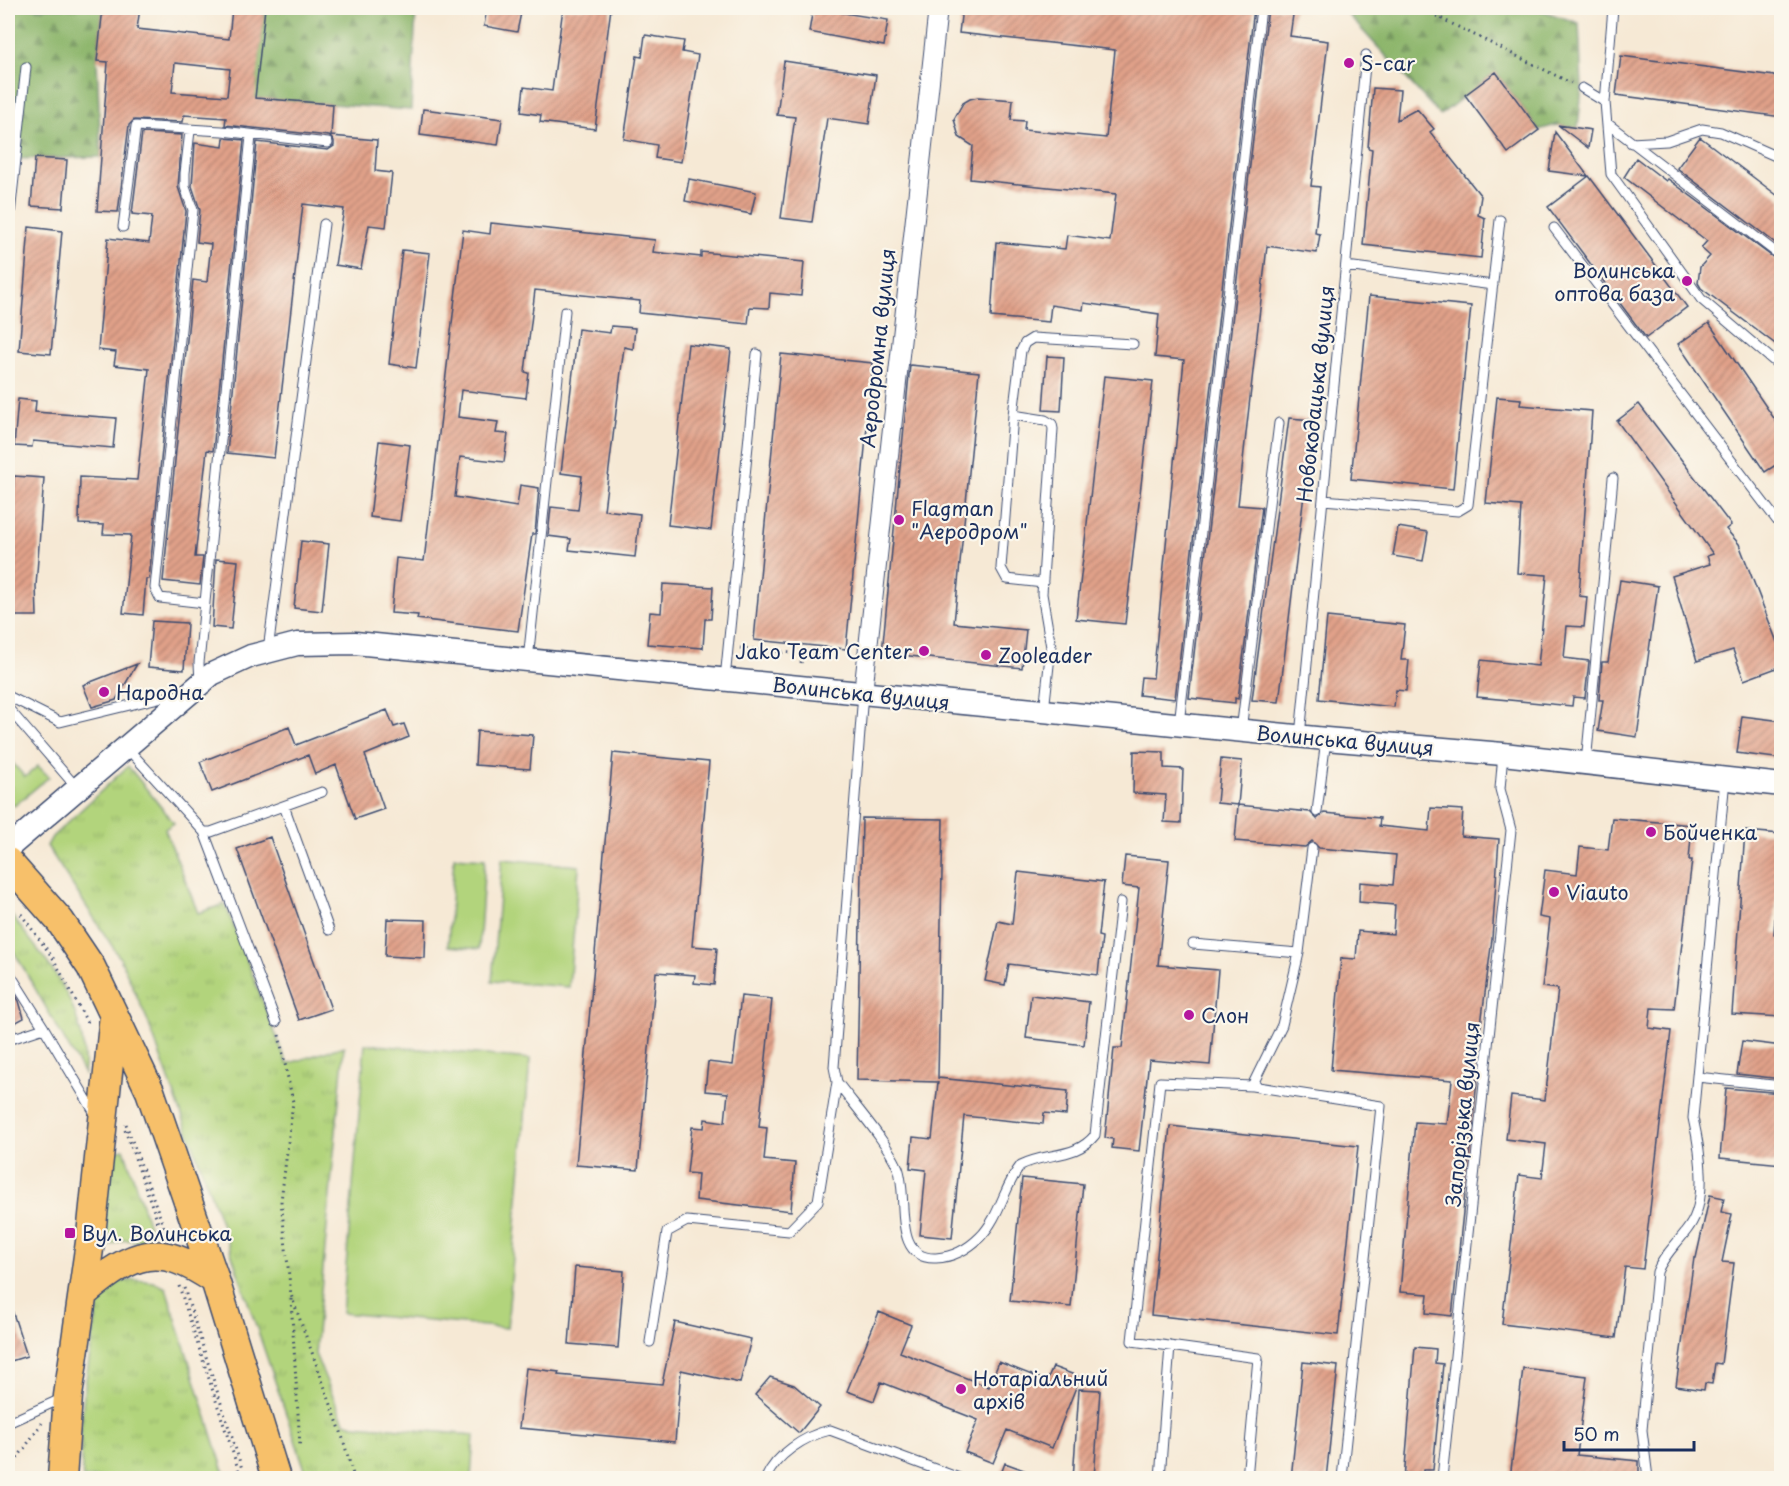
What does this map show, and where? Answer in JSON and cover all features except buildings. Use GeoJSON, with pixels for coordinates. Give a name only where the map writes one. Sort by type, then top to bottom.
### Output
{"type":"FeatureCollection","features":[{"type":"Feature","properties":{"kind":"main road"},"geometry":{"type":"LineString","coordinates":[[8,862],[60,921],[91,967],[150,1091],[215,1280],[276,1479]]}},
{"type":"Feature","properties":{"kind":"main road"},"geometry":{"type":"LineString","coordinates":[[61,1477],[68,1396],[114,1123],[114,1013]]}},
{"type":"Feature","properties":{"kind":"main road"},"geometry":{"type":"LineString","coordinates":[[84,1293],[113,1269],[135,1258],[166,1256],[175,1258],[188,1262],[215,1280]]}},
{"type":"Feature","properties":{"kind":"street","name":"Аеродромна вулиця"},"geometry":{"type":"LineString","coordinates":[[863,693],[938,8]]}},
{"type":"Feature","properties":{"kind":"street","name":"Волинська вулиця"},"geometry":{"type":"LineString","coordinates":[[8,848],[212,674],[251,656],[297,644],[355,643],[1326,739],[1503,754],[1782,785]]}},
{"type":"Feature","properties":{"kind":"lane"},"geometry":{"type":"LineString","coordinates":[[1179,724],[1262,8]]}},
{"type":"Feature","properties":{"kind":"lane"},"geometry":{"type":"LineString","coordinates":[[1613,8],[1605,102],[1611,174],[1701,299],[1782,368]]}},
{"type":"Feature","properties":{"kind":"lane","name":"Новокодацька вулиця"},"geometry":{"type":"LineString","coordinates":[[1300,736],[1366,55]]}},
{"type":"Feature","properties":{"kind":"lane"},"geometry":{"type":"LineString","coordinates":[[8,233],[26,67]]}},
{"type":"Feature","properties":{"kind":"lane"},"geometry":{"type":"LineString","coordinates":[[1582,88],[1605,102]]}},
{"type":"Feature","properties":{"kind":"lane"},"geometry":{"type":"LineString","coordinates":[[1607,123],[1782,256]]}},
{"type":"Feature","properties":{"kind":"lane"},"geometry":{"type":"LineString","coordinates":[[123,227],[134,129],[140,124],[190,131],[328,143]]}},
{"type":"Feature","properties":{"kind":"lane"},"geometry":{"type":"LineString","coordinates":[[1631,142],[1667,141],[1702,129],[1721,132],[1782,159]]}},
{"type":"Feature","properties":{"kind":"lane"},"geometry":{"type":"LineString","coordinates":[[190,131],[184,173],[185,187],[193,210],[155,588],[160,598],[205,603]]}},
{"type":"Feature","properties":{"kind":"lane"},"geometry":{"type":"LineString","coordinates":[[200,684],[199,663],[251,136]]}},
{"type":"Feature","properties":{"kind":"lane"},"geometry":{"type":"LineString","coordinates":[[1323,500],[1464,510],[1470,498],[1500,220]]}},
{"type":"Feature","properties":{"kind":"lane"},"geometry":{"type":"LineString","coordinates":[[268,652],[324,224]]}},
{"type":"Feature","properties":{"kind":"lane"},"geometry":{"type":"LineString","coordinates":[[1554,228],[1782,527]]}},
{"type":"Feature","properties":{"kind":"lane"},"geometry":{"type":"LineString","coordinates":[[1346,266],[1493,285]]}},
{"type":"Feature","properties":{"kind":"lane"},"geometry":{"type":"LineString","coordinates":[[528,660],[565,311]]}},
{"type":"Feature","properties":{"kind":"lane"},"geometry":{"type":"LineString","coordinates":[[1042,583],[1007,579],[1001,568],[1017,363],[1025,343],[1033,338],[1133,344]]}},
{"type":"Feature","properties":{"kind":"lane"},"geometry":{"type":"LineString","coordinates":[[725,679],[757,354]]}},
{"type":"Feature","properties":{"kind":"lane"},"geometry":{"type":"LineString","coordinates":[[1012,415],[1045,420],[1052,424],[1053,429],[1042,583],[1051,647],[1044,711]]}},
{"type":"Feature","properties":{"kind":"lane"},"geometry":{"type":"LineString","coordinates":[[1241,730],[1279,423]]}},
{"type":"Feature","properties":{"kind":"lane"},"geometry":{"type":"LineString","coordinates":[[1586,763],[1613,478]]}},
{"type":"Feature","properties":{"kind":"lane"},"geometry":{"type":"LineString","coordinates":[[650,1342],[667,1232],[687,1221],[789,1231],[818,1201],[837,1082],[834,1067],[863,693]]}},
{"type":"Feature","properties":{"kind":"lane"},"geometry":{"type":"LineString","coordinates":[[8,696],[60,722],[163,698],[176,703]]}},
{"type":"Feature","properties":{"kind":"lane"},"geometry":{"type":"LineString","coordinates":[[8,708],[78,788]]}},
{"type":"Feature","properties":{"kind":"lane"},"geometry":{"type":"LineString","coordinates":[[1317,812],[1326,739]]}},
{"type":"Feature","properties":{"kind":"lane"},"geometry":{"type":"LineString","coordinates":[[126,746],[204,832],[276,1022]]}},
{"type":"Feature","properties":{"kind":"lane","name":"Запорізька вулиця"},"geometry":{"type":"LineString","coordinates":[[1442,1479],[1511,830],[1500,789],[1503,754]]}},
{"type":"Feature","properties":{"kind":"lane"},"geometry":{"type":"LineString","coordinates":[[1648,1479],[1642,1430],[1658,1272],[1661,1261],[1693,1221],[1700,1182],[1700,1150],[1693,1118],[1725,779]]}},
{"type":"Feature","properties":{"kind":"lane"},"geometry":{"type":"LineString","coordinates":[[204,832],[211,832],[322,792]]}},
{"type":"Feature","properties":{"kind":"lane"},"geometry":{"type":"LineString","coordinates":[[284,806],[329,930]]}},
{"type":"Feature","properties":{"kind":"lane"},"geometry":{"type":"LineString","coordinates":[[1252,1086],[1282,1025],[1299,953],[1312,848]]}},
{"type":"Feature","properties":{"kind":"lane"},"geometry":{"type":"LineString","coordinates":[[837,1082],[897,1167],[902,1186],[906,1237],[911,1248],[918,1255],[930,1258],[944,1257],[964,1251],[983,1234],[1021,1165],[1075,1151],[1087,1146],[1095,1135],[1121,902]]}},
{"type":"Feature","properties":{"kind":"lane"},"geometry":{"type":"LineString","coordinates":[[1193,944],[1299,953]]}},
{"type":"Feature","properties":{"kind":"lane"},"geometry":{"type":"LineString","coordinates":[[8,972],[44,1028],[114,1123]]}},
{"type":"Feature","properties":{"kind":"lane"},"geometry":{"type":"LineString","coordinates":[[8,1028],[11,1039],[44,1028]]}},
{"type":"Feature","properties":{"kind":"lane"},"geometry":{"type":"LineString","coordinates":[[1696,1077],[1782,1086]]}},
{"type":"Feature","properties":{"kind":"lane"},"geometry":{"type":"LineString","coordinates":[[1247,1479],[1258,1358],[1132,1341],[1160,1082],[1252,1086],[1381,1106],[1342,1479]]}},
{"type":"Feature","properties":{"kind":"lane"},"geometry":{"type":"LineString","coordinates":[[1160,1479],[1170,1346]]}},
{"type":"Feature","properties":{"kind":"lane"},"geometry":{"type":"LineString","coordinates":[[8,1423],[68,1396]]}},
{"type":"Feature","properties":{"kind":"lane"},"geometry":{"type":"LineString","coordinates":[[766,1479],[773,1462],[809,1438],[830,1430],[959,1479]]}},
{"type":"Feature","properties":{"kind":"path"},"geometry":{"type":"LineString","coordinates":[[1420,8],[1582,88]]}},
{"type":"Feature","properties":{"kind":"path"},"geometry":{"type":"LineString","coordinates":[[801,663],[803,645]]}},
{"type":"Feature","properties":{"kind":"path"},"geometry":{"type":"LineString","coordinates":[[728,647],[834,657]]}},
{"type":"Feature","properties":{"kind":"path"},"geometry":{"type":"LineString","coordinates":[[14,905],[53,958],[84,1014],[90,1032]]}},
{"type":"Feature","properties":{"kind":"path"},"geometry":{"type":"LineString","coordinates":[[276,1022],[293,1102],[281,1201],[291,1295],[300,1446]]}},
{"type":"Feature","properties":{"kind":"path"},"geometry":{"type":"LineString","coordinates":[[114,1123],[175,1258],[245,1479]]}},
{"type":"Feature","properties":{"kind":"path"},"geometry":{"type":"LineString","coordinates":[[291,1295],[341,1432],[354,1479]]}},
{"type":"Feature","properties":{"kind":"path"},"geometry":{"type":"LineString","coordinates":[[8,1465],[14,1463],[45,1418]]}},
{"type":"Feature","properties":{"kind":"green space"},"geometry":{"type":"Polygon","coordinates":[[[8,8],[103,8],[97,61],[101,157],[8,159],[8,8]]]}},
{"type":"Feature","properties":{"kind":"green space"},"geometry":{"type":"Polygon","coordinates":[[[265,8],[416,8],[411,110],[254,98],[265,8]]]}},
{"type":"Feature","properties":{"kind":"green space"},"geometry":{"type":"Polygon","coordinates":[[[1342,8],[1534,8],[1579,23],[1582,88],[1578,128],[1556,125],[1539,130],[1496,72],[1440,115],[1342,8]]]}},
{"type":"Feature","properties":{"kind":"green space"},"geometry":{"type":"Polygon","coordinates":[[[8,758],[25,777],[38,766],[49,777],[14,806],[8,801],[8,758]]]}},
{"type":"Feature","properties":{"kind":"green space"},"geometry":{"type":"Polygon","coordinates":[[[128,766],[174,823],[165,829],[198,913],[225,904],[287,1064],[344,1046],[315,1354],[344,1422],[354,1425],[474,1435],[471,1478],[308,1478],[219,1217],[147,1019],[120,958],[47,846],[52,837],[128,766]]]}},
{"type":"Feature","properties":{"kind":"green space"},"geometry":{"type":"Polygon","coordinates":[[[454,857],[485,859],[479,949],[448,946],[454,857]]]}},
{"type":"Feature","properties":{"kind":"green space"},"geometry":{"type":"Polygon","coordinates":[[[502,859],[579,866],[569,987],[492,981],[502,859]]]}},
{"type":"Feature","properties":{"kind":"green space"},"geometry":{"type":"Polygon","coordinates":[[[8,911],[50,967],[72,1006],[83,1049],[84,1074],[8,941],[8,911]]]}},
{"type":"Feature","properties":{"kind":"green space"},"geometry":{"type":"Polygon","coordinates":[[[365,1044],[530,1059],[507,1328],[342,1313],[365,1044]]]}},
{"type":"Feature","properties":{"kind":"green space"},"geometry":{"type":"Polygon","coordinates":[[[124,1149],[154,1242],[124,1240],[99,1249],[114,1151],[124,1149]]]}},
{"type":"Feature","properties":{"kind":"green space"},"geometry":{"type":"Polygon","coordinates":[[[135,1280],[154,1282],[166,1288],[226,1478],[83,1478],[81,1431],[83,1408],[101,1291],[118,1282],[135,1280]]]}},
{"type":"Feature","properties":{"kind":"place","name":"S-car"},"geometry":{"type":"Point","coordinates":[1349,63]}},
{"type":"Feature","properties":{"kind":"place","name":"Волинська оптова база"},"geometry":{"type":"Point","coordinates":[1687,281]}},
{"type":"Feature","properties":{"kind":"place","name":"Flagman \"Аеродром\""},"geometry":{"type":"Point","coordinates":[899,520]}},
{"type":"Feature","properties":{"kind":"place","name":"Jako Team Center"},"geometry":{"type":"Point","coordinates":[924,651]}},
{"type":"Feature","properties":{"kind":"place","name":"Zooleader"},"geometry":{"type":"Point","coordinates":[986,655]}},
{"type":"Feature","properties":{"kind":"place","name":"Народна"},"geometry":{"type":"Point","coordinates":[104,692]}},
{"type":"Feature","properties":{"kind":"place","name":"Бойченка"},"geometry":{"type":"Point","coordinates":[1651,832]}},
{"type":"Feature","properties":{"kind":"place","name":"Viauto"},"geometry":{"type":"Point","coordinates":[1554,892]}},
{"type":"Feature","properties":{"kind":"place","name":"Слон"},"geometry":{"type":"Point","coordinates":[1189,1015]}},
{"type":"Feature","properties":{"kind":"place","name":"Вул. Волинська"},"geometry":{"type":"Point","coordinates":[70,1233]}},
{"type":"Feature","properties":{"kind":"place","name":"Нотаріальний архів"},"geometry":{"type":"Point","coordinates":[961,1389]}}]}
